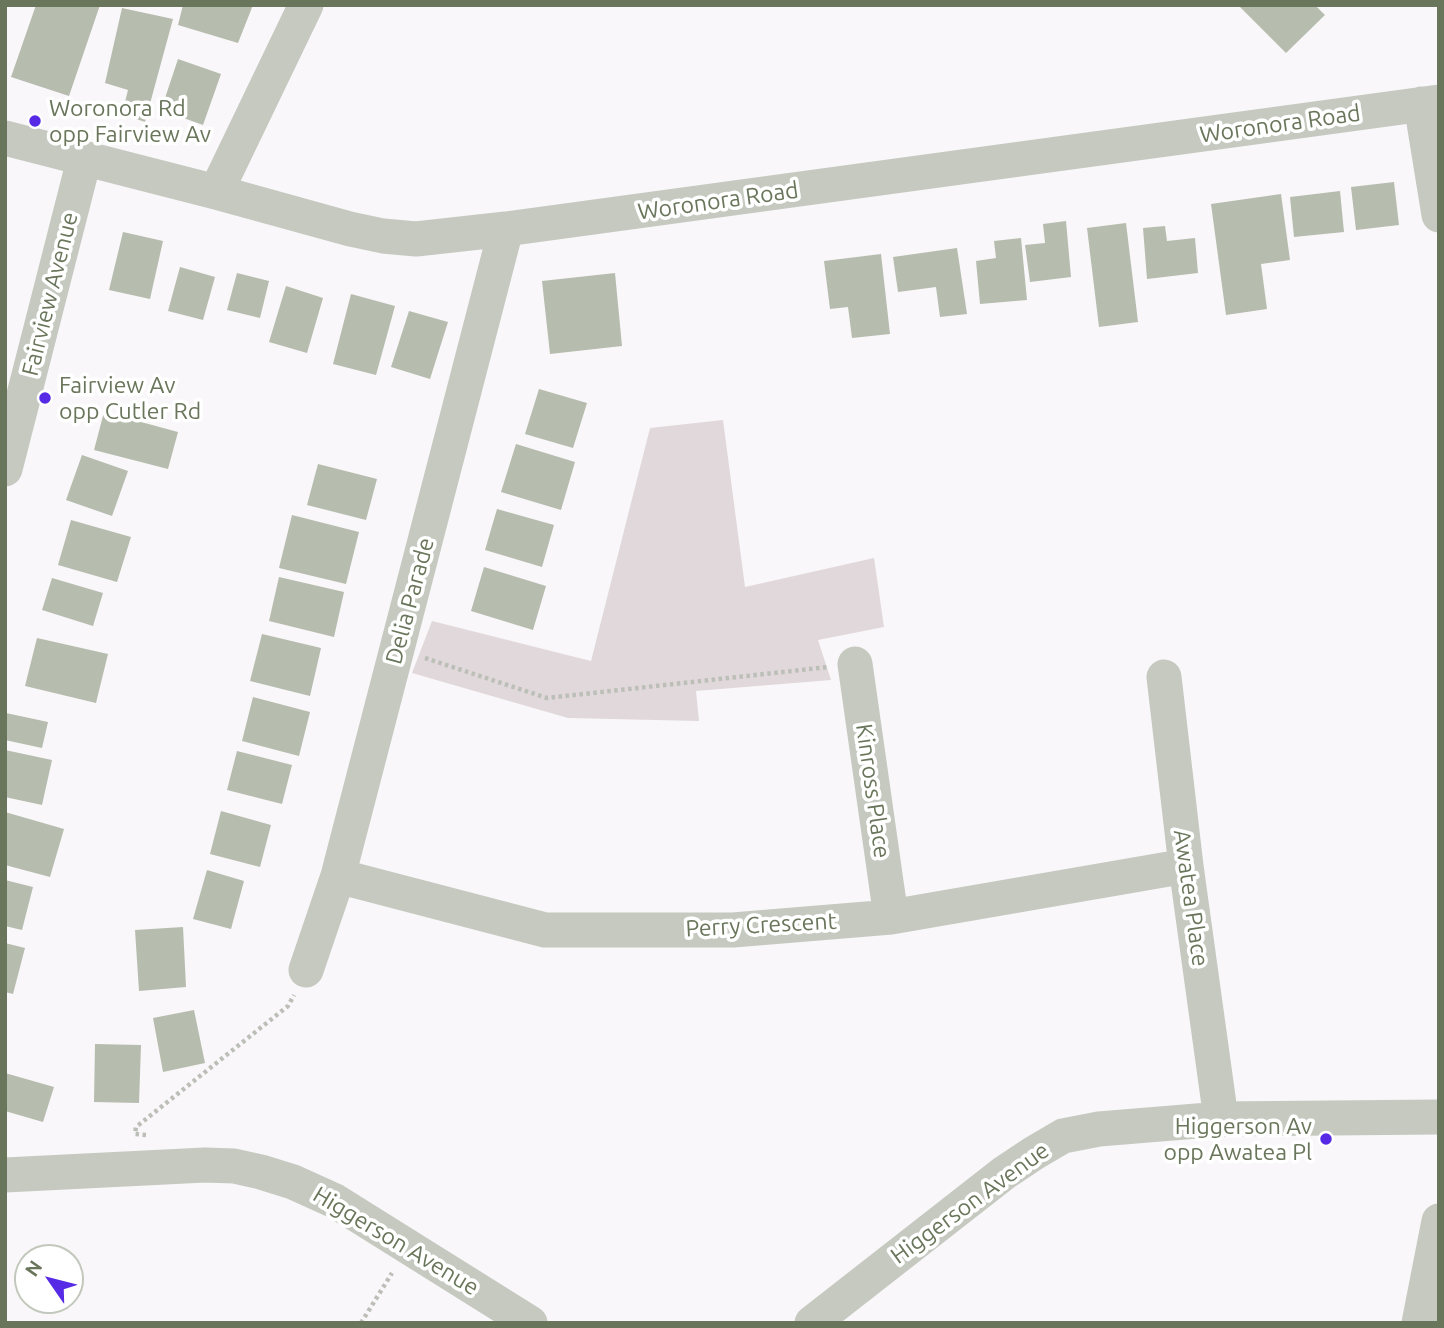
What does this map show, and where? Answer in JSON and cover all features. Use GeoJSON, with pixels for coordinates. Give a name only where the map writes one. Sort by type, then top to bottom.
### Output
{"type":"FeatureCollection","features":[{"type":"Feature","properties":{"kind":"street"},"geometry":{"type":"LineString","coordinates":[[216,192],[306,5]]}},
{"type":"Feature","properties":{"kind":"street"},"geometry":{"type":"LineString","coordinates":[[1430,103],[1439,215]]}},
{"type":"Feature","properties":{"kind":"street","name":"Woronora Road"},"geometry":{"type":"LineString","coordinates":[[5,138],[383,236],[416,239],[1430,103]]}},
{"type":"Feature","properties":{"kind":"street","name":"Fairview Avenue"},"geometry":{"type":"LineString","coordinates":[[5,469],[84,160]]}},
{"type":"Feature","properties":{"kind":"street","name":"Delia Parade"},"geometry":{"type":"LineString","coordinates":[[306,970],[338,876],[506,229]]}},
{"type":"Feature","properties":{"kind":"street","name":"Kinross Place"},"geometry":{"type":"LineString","coordinates":[[855,664],[891,917]]}},
{"type":"Feature","properties":{"kind":"street","name":"Awatea Place"},"geometry":{"type":"LineString","coordinates":[[1164,677],[1186,866],[1221,1119]]}},
{"type":"Feature","properties":{"kind":"street","name":"Perry Crescent"},"geometry":{"type":"LineString","coordinates":[[338,876],[545,930],[733,930],[891,917],[1186,866]]}},
{"type":"Feature","properties":{"kind":"street","name":"Higgerson Avenue"},"geometry":{"type":"LineString","coordinates":[[812,1323],[1004,1173],[1063,1136],[1099,1129],[1221,1119],[1439,1116]]}},
{"type":"Feature","properties":{"kind":"street","name":"Higgerson Avenue"},"geometry":{"type":"LineString","coordinates":[[5,1175],[154,1166],[234,1166],[293,1182],[335,1201],[409,1245],[530,1323]]}},
{"type":"Feature","properties":{"kind":"street"},"geometry":{"type":"LineString","coordinates":[[1419,1323],[1439,1221]]}},
{"type":"Feature","properties":{"kind":"path"},"geometry":{"type":"LineString","coordinates":[[397,649],[547,698],[855,664]]}},
{"type":"Feature","properties":{"kind":"path"},"geometry":{"type":"LineString","coordinates":[[154,1166],[155,1136],[135,1134],[136,1127],[288,1006],[306,970]]}},
{"type":"Feature","properties":{"kind":"path"},"geometry":{"type":"LineString","coordinates":[[361,1323],[409,1245]]}},
{"type":"Feature","properties":{"kind":"shaded area"},"geometry":{"type":"Polygon","coordinates":[[[723,420],[745,587],[874,558],[884,627],[818,640],[831,680],[696,691],[699,721],[568,718],[412,673],[432,621],[591,661],[650,428],[723,420]]]}},
{"type":"Feature","properties":{"kind":"building"},"geometry":{"type":"Polygon","coordinates":[[[36,5],[100,5],[69,96],[11,77],[36,5]]]}},
{"type":"Feature","properties":{"kind":"building"},"geometry":{"type":"Polygon","coordinates":[[[183,5],[253,5],[238,43],[178,25],[183,5]]]}},
{"type":"Feature","properties":{"kind":"building"},"geometry":{"type":"Polygon","coordinates":[[[1238,5],[1315,5],[1325,15],[1286,53],[1238,5]]]}},
{"type":"Feature","properties":{"kind":"building"},"geometry":{"type":"Polygon","coordinates":[[[122,8],[173,19],[145,122],[122,114],[128,90],[105,83],[122,8]]]}},
{"type":"Feature","properties":{"kind":"building"},"geometry":{"type":"Polygon","coordinates":[[[178,59],[221,74],[203,125],[161,110],[178,59]]]}},
{"type":"Feature","properties":{"kind":"building"},"geometry":{"type":"Polygon","coordinates":[[[1394,182],[1399,225],[1356,230],[1351,187],[1394,182]]]}},
{"type":"Feature","properties":{"kind":"building"},"geometry":{"type":"Polygon","coordinates":[[[1340,191],[1344,232],[1294,237],[1290,197],[1340,191]]]}},
{"type":"Feature","properties":{"kind":"building"},"geometry":{"type":"Polygon","coordinates":[[[1281,194],[1290,260],[1261,264],[1267,309],[1226,315],[1211,204],[1281,194]]]}},
{"type":"Feature","properties":{"kind":"building"},"geometry":{"type":"Polygon","coordinates":[[[1066,221],[1071,277],[1030,282],[1025,245],[1045,243],[1043,224],[1066,221]]]}},
{"type":"Feature","properties":{"kind":"building"},"geometry":{"type":"Polygon","coordinates":[[[1126,223],[1138,322],[1099,327],[1087,228],[1126,223]]]}},
{"type":"Feature","properties":{"kind":"building"},"geometry":{"type":"Polygon","coordinates":[[[1165,226],[1167,241],[1195,238],[1198,273],[1147,279],[1143,228],[1165,226]]]}},
{"type":"Feature","properties":{"kind":"building"},"geometry":{"type":"Polygon","coordinates":[[[123,232],[163,241],[150,299],[109,290],[123,232]]]}},
{"type":"Feature","properties":{"kind":"building"},"geometry":{"type":"Polygon","coordinates":[[[1021,238],[1027,300],[980,304],[976,261],[996,258],[994,241],[1021,238]]]}},
{"type":"Feature","properties":{"kind":"building"},"geometry":{"type":"Polygon","coordinates":[[[957,248],[967,314],[940,317],[936,287],[898,292],[893,257],[957,248]]]}},
{"type":"Feature","properties":{"kind":"building"},"geometry":{"type":"Polygon","coordinates":[[[881,254],[890,334],[852,338],[848,307],[830,309],[824,261],[881,254]]]}},
{"type":"Feature","properties":{"kind":"building"},"geometry":{"type":"Polygon","coordinates":[[[180,267],[215,277],[203,320],[168,311],[180,267]]]}},
{"type":"Feature","properties":{"kind":"building"},"geometry":{"type":"Polygon","coordinates":[[[237,273],[269,281],[260,318],[227,310],[237,273]]]}},
{"type":"Feature","properties":{"kind":"building"},"geometry":{"type":"Polygon","coordinates":[[[615,273],[622,346],[550,354],[542,281],[615,273]]]}},
{"type":"Feature","properties":{"kind":"building"},"geometry":{"type":"Polygon","coordinates":[[[286,286],[323,298],[307,353],[269,342],[286,286]]]}},
{"type":"Feature","properties":{"kind":"building"},"geometry":{"type":"Polygon","coordinates":[[[351,294],[395,306],[376,375],[333,364],[351,294]]]}},
{"type":"Feature","properties":{"kind":"building"},"geometry":{"type":"Polygon","coordinates":[[[409,311],[448,322],[430,379],[391,367],[409,311]]]}},
{"type":"Feature","properties":{"kind":"building"},"geometry":{"type":"Polygon","coordinates":[[[539,389],[587,403],[573,448],[525,434],[539,389]]]}},
{"type":"Feature","properties":{"kind":"building"},"geometry":{"type":"Polygon","coordinates":[[[104,412],[178,432],[168,469],[94,450],[104,412]]]}},
{"type":"Feature","properties":{"kind":"building"},"geometry":{"type":"Polygon","coordinates":[[[516,444],[575,462],[561,510],[501,492],[516,444]]]}},
{"type":"Feature","properties":{"kind":"building"},"geometry":{"type":"Polygon","coordinates":[[[82,455],[128,471],[112,516],[66,500],[82,455]]]}},
{"type":"Feature","properties":{"kind":"building"},"geometry":{"type":"Polygon","coordinates":[[[318,464],[377,479],[366,520],[307,505],[318,464]]]}},
{"type":"Feature","properties":{"kind":"building"},"geometry":{"type":"Polygon","coordinates":[[[497,509],[554,525],[542,567],[485,550],[497,509]]]}},
{"type":"Feature","properties":{"kind":"building"},"geometry":{"type":"Polygon","coordinates":[[[292,515],[359,532],[346,584],[279,568],[292,515]]]}},
{"type":"Feature","properties":{"kind":"building"},"geometry":{"type":"Polygon","coordinates":[[[71,520],[131,537],[117,582],[58,565],[71,520]]]}},
{"type":"Feature","properties":{"kind":"building"},"geometry":{"type":"Polygon","coordinates":[[[484,567],[546,586],[533,630],[471,611],[484,567]]]}},
{"type":"Feature","properties":{"kind":"building"},"geometry":{"type":"Polygon","coordinates":[[[279,577],[344,592],[334,637],[269,621],[279,577]]]}},
{"type":"Feature","properties":{"kind":"building"},"geometry":{"type":"Polygon","coordinates":[[[52,578],[103,593],[93,626],[42,610],[52,578]]]}},
{"type":"Feature","properties":{"kind":"building"},"geometry":{"type":"Polygon","coordinates":[[[262,634],[321,648],[310,696],[250,681],[262,634]]]}},
{"type":"Feature","properties":{"kind":"building"},"geometry":{"type":"Polygon","coordinates":[[[37,638],[108,654],[96,703],[25,686],[37,638]]]}},
{"type":"Feature","properties":{"kind":"building"},"geometry":{"type":"Polygon","coordinates":[[[253,697],[310,712],[299,756],[242,741],[253,697]]]}},
{"type":"Feature","properties":{"kind":"building"},"geometry":{"type":"Polygon","coordinates":[[[6,713],[48,722],[42,748],[5,740],[6,713]]]}},
{"type":"Feature","properties":{"kind":"building"},"geometry":{"type":"Polygon","coordinates":[[[5,750],[52,760],[42,805],[5,797],[5,750]]]}},
{"type":"Feature","properties":{"kind":"building"},"geometry":{"type":"Polygon","coordinates":[[[237,751],[292,765],[282,804],[227,790],[237,751]]]}},
{"type":"Feature","properties":{"kind":"building"},"geometry":{"type":"Polygon","coordinates":[[[221,811],[271,825],[260,867],[210,854],[221,811]]]}},
{"type":"Feature","properties":{"kind":"building"},"geometry":{"type":"Polygon","coordinates":[[[5,812],[64,829],[50,877],[5,865],[5,812]]]}},
{"type":"Feature","properties":{"kind":"building"},"geometry":{"type":"Polygon","coordinates":[[[207,870],[244,881],[231,929],[193,919],[207,870]]]}},
{"type":"Feature","properties":{"kind":"building"},"geometry":{"type":"Polygon","coordinates":[[[5,880],[33,887],[22,930],[5,926],[5,880]]]}},
{"type":"Feature","properties":{"kind":"building"},"geometry":{"type":"Polygon","coordinates":[[[183,927],[186,987],[139,991],[135,930],[183,927]]]}},
{"type":"Feature","properties":{"kind":"building"},"geometry":{"type":"Polygon","coordinates":[[[5,943],[25,948],[13,994],[5,992],[5,943]]]}},
{"type":"Feature","properties":{"kind":"building"},"geometry":{"type":"Polygon","coordinates":[[[194,1010],[205,1063],[163,1072],[153,1018],[194,1010]]]}},
{"type":"Feature","properties":{"kind":"building"},"geometry":{"type":"Polygon","coordinates":[[[95,1044],[141,1045],[139,1103],[94,1102],[95,1044]]]}},
{"type":"Feature","properties":{"kind":"building"},"geometry":{"type":"Polygon","coordinates":[[[5,1073],[54,1087],[43,1122],[5,1111],[5,1073]]]}},
{"type":"Feature","properties":{"kind":"place","name":"Woronora Rd opp Fairview Av"},"geometry":{"type":"Point","coordinates":[35,121]}},
{"type":"Feature","properties":{"kind":"place","name":"Fairview Av opp Cutler Rd"},"geometry":{"type":"Point","coordinates":[45,398]}},
{"type":"Feature","properties":{"kind":"place","name":"Higgerson Av opp Awatea Pl"},"geometry":{"type":"Point","coordinates":[1326,1139]}}]}
